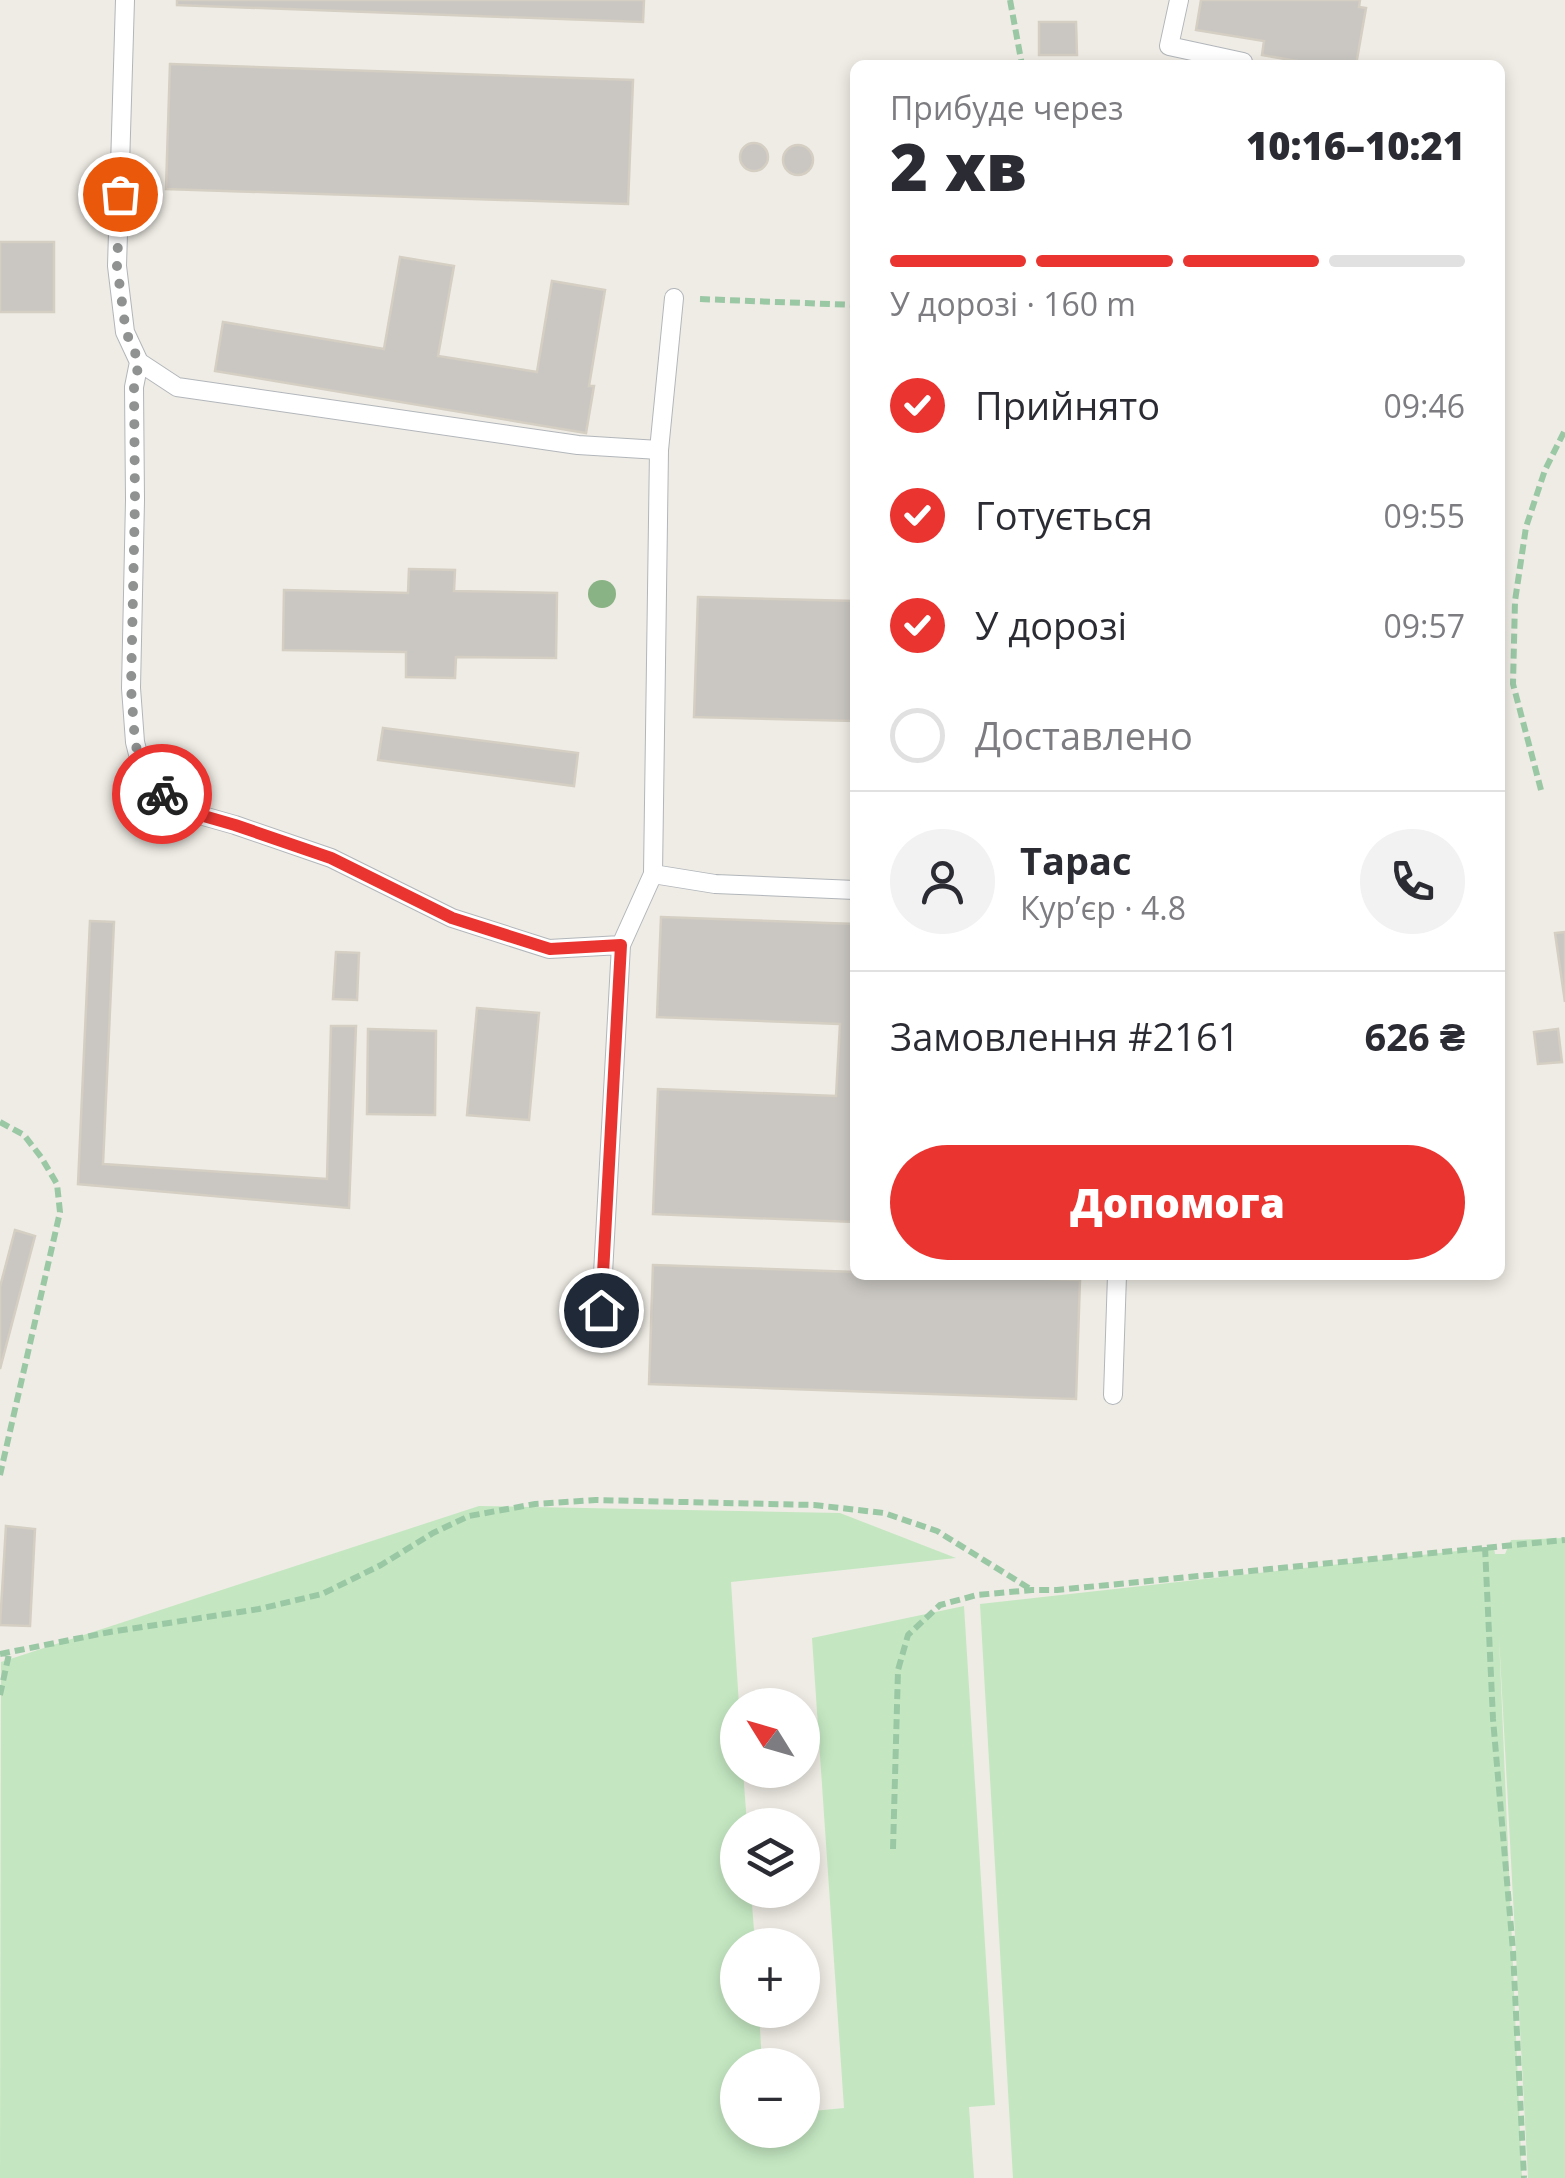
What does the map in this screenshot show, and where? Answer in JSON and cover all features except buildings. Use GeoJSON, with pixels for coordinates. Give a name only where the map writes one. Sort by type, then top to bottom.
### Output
{"type":"FeatureCollection","features":[{"type":"Feature","properties":{"kind":"lane"},"geometry":{"type":"LineString","coordinates":[[125,0],[117,266],[126,332],[139,362],[177,387],[578,445],[659,450]]}},
{"type":"Feature","properties":{"kind":"lane"},"geometry":{"type":"LineString","coordinates":[[1179,0],[1169,46],[1235,60]]}},
{"type":"Feature","properties":{"kind":"lane"},"geometry":{"type":"LineString","coordinates":[[601,1310],[621,945],[653,874],[659,450],[674,298]]}},
{"type":"Feature","properties":{"kind":"lane"},"geometry":{"type":"LineString","coordinates":[[139,362],[134,387],[131,688],[135,742],[143,774],[176,808],[331,858],[452,918],[550,949],[621,945]]}},
{"type":"Feature","properties":{"kind":"lane"},"geometry":{"type":"LineString","coordinates":[[653,874],[716,884],[850,890]]}},
{"type":"Feature","properties":{"kind":"lane"},"geometry":{"type":"LineString","coordinates":[[1113,1395],[1117,1280]]}},
{"type":"Feature","properties":{"kind":"path"},"geometry":{"type":"LineString","coordinates":[[1010,0],[1021,60]]}},
{"type":"Feature","properties":{"kind":"path"},"geometry":{"type":"LineString","coordinates":[[674,298],[850,306]]}},
{"type":"Feature","properties":{"kind":"path"},"geometry":{"type":"LineString","coordinates":[[1541,790],[1513,684],[1515,601],[1526,527],[1545,470],[1565,430]]}},
{"type":"Feature","properties":{"kind":"path"},"geometry":{"type":"LineString","coordinates":[[0,1122],[24,1136],[41,1157],[57,1184],[60,1212],[0,1474]]}},
{"type":"Feature","properties":{"kind":"path"},"geometry":{"type":"LineString","coordinates":[[0,1695],[5,1654],[110,1632],[259,1610],[322,1594],[469,1516],[535,1504],[596,1500],[814,1505],[884,1513],[937,1532],[1032,1590]]}},
{"type":"Feature","properties":{"kind":"path"},"geometry":{"type":"LineString","coordinates":[[893,1849],[898,1670],[908,1634],[940,1605],[1032,1590],[1565,1540]]}},
{"type":"Feature","properties":{"kind":"path"},"geometry":{"type":"LineString","coordinates":[[1485,1547],[1513,1951],[1524,2178]]}},
{"type":"Feature","properties":{"kind":"green space"},"geometry":{"type":"Polygon","coordinates":[[[479,1506],[840,1513],[956,1558],[731,1582],[738,1688],[720,1688],[720,1788],[744,1788],[746,1808],[720,1808],[720,1908],[752,1908],[754,1928],[720,1928],[720,2028],[760,2028],[761,2048],[720,2048],[720,2148],[820,2148],[820,2110],[844,2108],[820,1756],[820,1688],[815,1688],[812,1638],[964,1606],[995,2105],[969,2107],[974,2178],[0,2178],[1,1662],[479,1506]]]}},
{"type":"Feature","properties":{"kind":"green space"},"geometry":{"type":"Polygon","coordinates":[[[1565,1538],[1565,2178],[1528,2178],[1499,1637],[1522,2178],[1013,2178],[980,1604],[1494,1547],[1495,1554],[1505,1554],[1511,1540],[1565,1538]]]}},
{"type":"Feature","properties":{"kind":"way so far"},"geometry":{"type":"LineString","coordinates":[[120,194],[117,266],[126,332],[139,362],[134,387],[131,688],[135,742],[143,774],[162,794]]}},
{"type":"Feature","properties":{"kind":"route"},"geometry":{"type":"LineString","coordinates":[[162,794],[176,808],[331,858],[452,918],[550,949],[621,945],[601,1310]]}}]}
